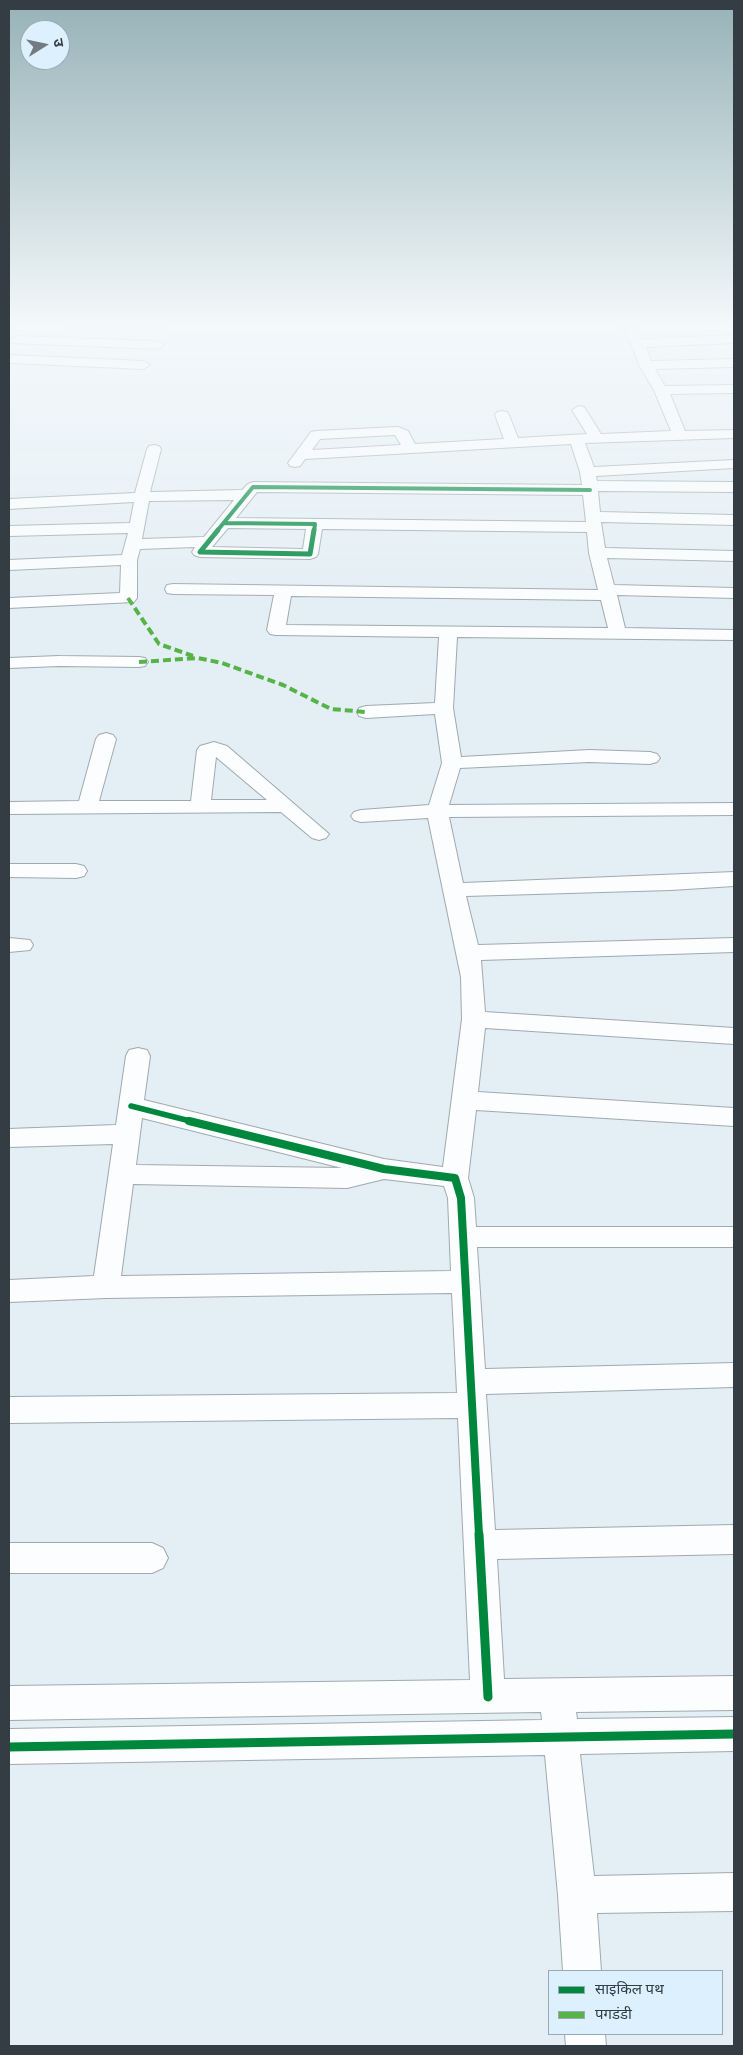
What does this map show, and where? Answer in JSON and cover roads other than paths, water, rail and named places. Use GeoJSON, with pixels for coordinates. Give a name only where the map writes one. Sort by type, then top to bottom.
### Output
{"type":"FeatureCollection","features":[{"type":"Feature","properties":{"kind":"street"},"geometry":{"type":"LineString","coordinates":[[504,419],[513,443]]}},
{"type":"Feature","properties":{"kind":"street"},"geometry":{"type":"LineString","coordinates":[[585,419],[597,438]]}},
{"type":"Feature","properties":{"kind":"street"},"geometry":{"type":"LineString","coordinates":[[673,419],[680,436]]}},
{"type":"Feature","properties":{"kind":"street"},"geometry":{"type":"LineString","coordinates":[[298,459],[410,449],[576,439],[734,434]]}},
{"type":"Feature","properties":{"kind":"street"},"geometry":{"type":"LineString","coordinates":[[576,439],[589,482],[597,553],[618,633]]}},
{"type":"Feature","properties":{"kind":"street"},"geometry":{"type":"LineString","coordinates":[[9,603],[128,598],[131,552],[137,528],[144,482],[154,449]]}},
{"type":"Feature","properties":{"kind":"street"},"geometry":{"type":"LineString","coordinates":[[589,482],[734,464]]}},
{"type":"Feature","properties":{"kind":"street"},"geometry":{"type":"LineString","coordinates":[[315,524],[310,554],[200,552],[253,487],[589,482],[734,488]]}},
{"type":"Feature","properties":{"kind":"street"},"geometry":{"type":"LineString","coordinates":[[9,504],[142,497],[246,495]]}},
{"type":"Feature","properties":{"kind":"street"},"geometry":{"type":"LineString","coordinates":[[224,523],[315,524],[734,520]]}},
{"type":"Feature","properties":{"kind":"street"},"geometry":{"type":"LineString","coordinates":[[9,531],[137,528]]}},
{"type":"Feature","properties":{"kind":"street"},"geometry":{"type":"LineString","coordinates":[[9,565],[208,542]]}},
{"type":"Feature","properties":{"kind":"street"},"geometry":{"type":"LineString","coordinates":[[597,553],[734,556]]}},
{"type":"Feature","properties":{"kind":"street"},"geometry":{"type":"LineString","coordinates":[[173,589],[734,593]]}},
{"type":"Feature","properties":{"kind":"street"},"geometry":{"type":"LineString","coordinates":[[283,591],[276,630],[734,635]]}},
{"type":"Feature","properties":{"kind":"street"},"geometry":{"type":"LineString","coordinates":[[448,631],[444,708],[452,762],[436,811],[472,977],[474,1019],[455,1178],[461,1198],[488,1697]]}},
{"type":"Feature","properties":{"kind":"street"},"geometry":{"type":"LineString","coordinates":[[9,663],[59,661],[139,662]]}},
{"type":"Feature","properties":{"kind":"street"},"geometry":{"type":"LineString","coordinates":[[366,712],[444,708]]}},
{"type":"Feature","properties":{"kind":"street"},"geometry":{"type":"LineString","coordinates":[[88,806],[106,739]]}},
{"type":"Feature","properties":{"kind":"street"},"geometry":{"type":"LineString","coordinates":[[200,807],[207,750],[214,748],[220,750],[319,834]]}},
{"type":"Feature","properties":{"kind":"street"},"geometry":{"type":"LineString","coordinates":[[452,762],[589,756],[650,758]]}},
{"type":"Feature","properties":{"kind":"street"},"geometry":{"type":"LineString","coordinates":[[9,808],[286,806]]}},
{"type":"Feature","properties":{"kind":"street"},"geometry":{"type":"LineString","coordinates":[[361,816],[436,811],[734,808]]}},
{"type":"Feature","properties":{"kind":"street"},"geometry":{"type":"LineString","coordinates":[[9,871],[76,871]]}},
{"type":"Feature","properties":{"kind":"street"},"geometry":{"type":"LineString","coordinates":[[454,890],[671,883],[734,879]]}},
{"type":"Feature","properties":{"kind":"street"},"geometry":{"type":"LineString","coordinates":[[468,953],[734,945]]}},
{"type":"Feature","properties":{"kind":"street"},"geometry":{"type":"LineString","coordinates":[[474,1019],[734,1036]]}},
{"type":"Feature","properties":{"kind":"street"},"geometry":{"type":"LineString","coordinates":[[106,1287],[138,1056]]}},
{"type":"Feature","properties":{"kind":"street"},"geometry":{"type":"LineString","coordinates":[[464,1100],[734,1117]]}},
{"type":"Feature","properties":{"kind":"street"},"geometry":{"type":"LineString","coordinates":[[131,1106],[384,1169],[455,1178]]}},
{"type":"Feature","properties":{"kind":"street"},"geometry":{"type":"LineString","coordinates":[[9,1138],[127,1134]]}},
{"type":"Feature","properties":{"kind":"street"},"geometry":{"type":"LineString","coordinates":[[122,1174],[347,1178],[384,1169]]}},
{"type":"Feature","properties":{"kind":"street"},"geometry":{"type":"LineString","coordinates":[[463,1237],[734,1237]]}},
{"type":"Feature","properties":{"kind":"street"},"geometry":{"type":"LineString","coordinates":[[9,1291],[106,1287],[465,1282]]}},
{"type":"Feature","properties":{"kind":"street"},"geometry":{"type":"LineString","coordinates":[[9,1410],[471,1394],[734,1375]]}},
{"type":"Feature","properties":{"kind":"street"},"geometry":{"type":"LineString","coordinates":[[480,1545],[734,1539]]}},
{"type":"Feature","properties":{"kind":"street"},"geometry":{"type":"LineString","coordinates":[[9,1558],[152,1558]]}},
{"type":"Feature","properties":{"kind":"street"},"geometry":{"type":"LineString","coordinates":[[9,1703],[734,1693]]}},
{"type":"Feature","properties":{"kind":"street"},"geometry":{"type":"LineString","coordinates":[[557,1696],[577,1895],[582,1970]]}},
{"type":"Feature","properties":{"kind":"street"},"geometry":{"type":"LineString","coordinates":[[9,1747],[734,1734]]}},
{"type":"Feature","properties":{"kind":"street"},"geometry":{"type":"LineString","coordinates":[[577,1895],[734,1892]]}}]}
